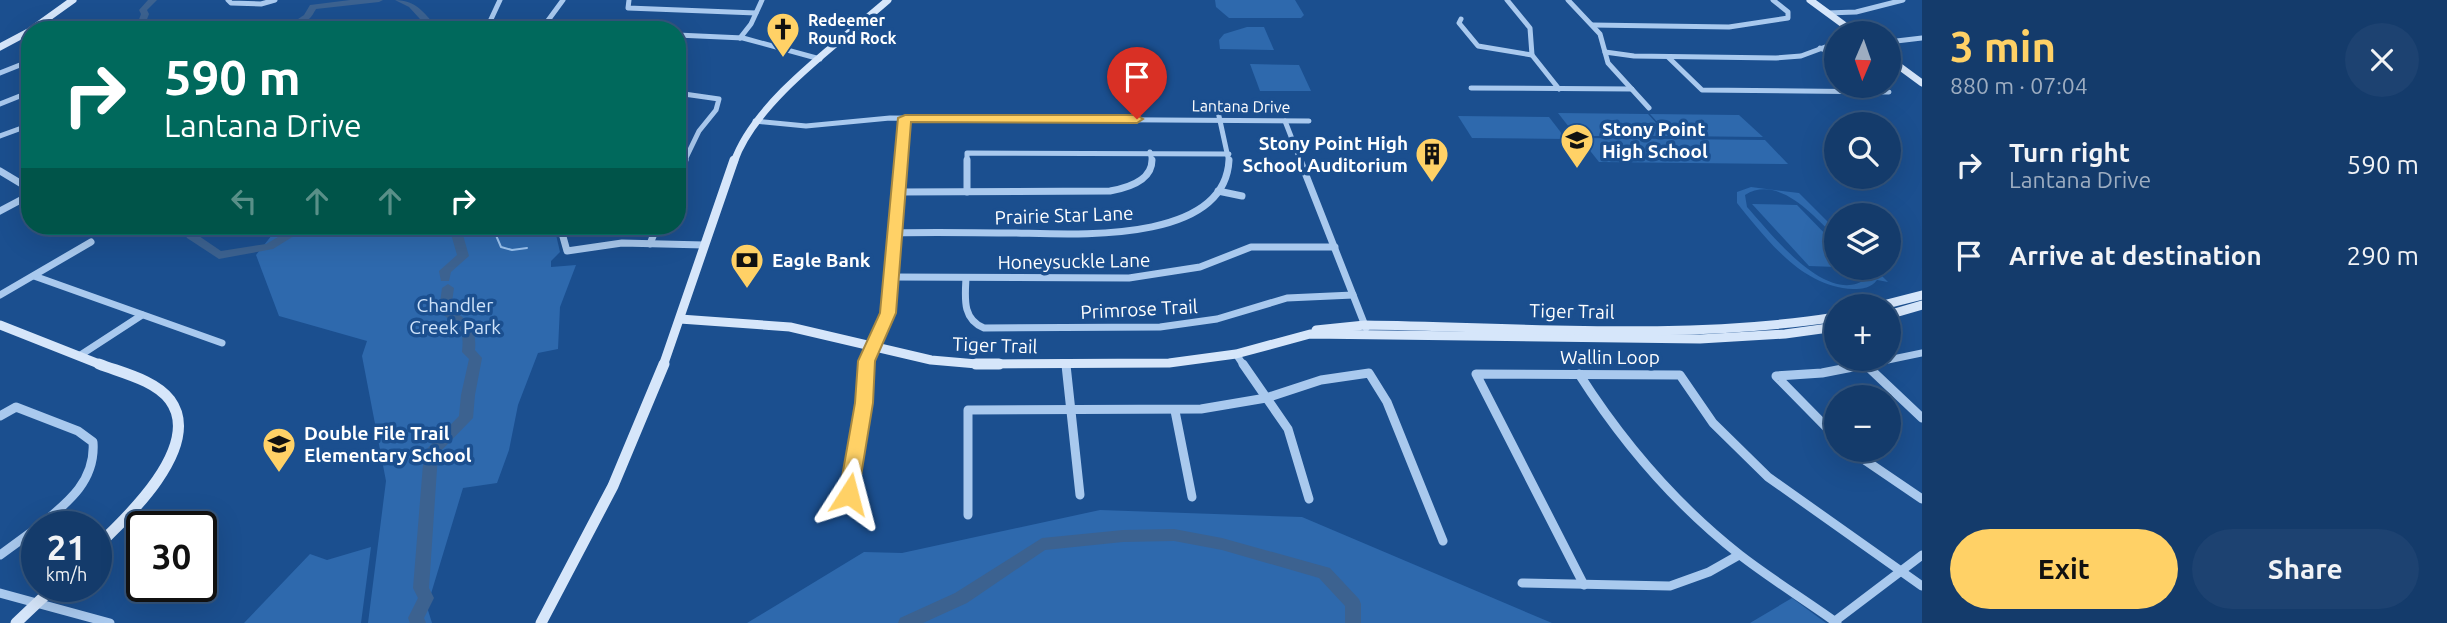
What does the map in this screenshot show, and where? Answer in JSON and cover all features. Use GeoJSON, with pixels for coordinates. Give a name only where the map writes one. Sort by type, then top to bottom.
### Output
{"type":"FeatureCollection","features":[{"type":"Feature","properties":{"kind":"street"},"geometry":{"type":"LineString","coordinates":[[43,21],[73,0]]}},
{"type":"Feature","properties":{"kind":"street"},"geometry":{"type":"LineString","coordinates":[[52,21],[80,0]]}},
{"type":"Feature","properties":{"kind":"street"},"geometry":{"type":"LineString","coordinates":[[228,0],[231,3],[261,4],[275,0]]}},
{"type":"Feature","properties":{"kind":"street"},"geometry":{"type":"LineString","coordinates":[[490,21],[500,0]]}},
{"type":"Feature","properties":{"kind":"street"},"geometry":{"type":"LineString","coordinates":[[549,21],[563,0]]}},
{"type":"Feature","properties":{"kind":"street"},"geometry":{"type":"LineString","coordinates":[[629,0],[626,6],[628,8],[756,13]]}},
{"type":"Feature","properties":{"kind":"street"},"geometry":{"type":"LineString","coordinates":[[740,38],[762,0]]}},
{"type":"Feature","properties":{"kind":"street"},"geometry":{"type":"LineString","coordinates":[[541,623],[614,486],[650,401],[739,146],[755,121],[888,0]]}},
{"type":"Feature","properties":{"kind":"street"},"geometry":{"type":"LineString","coordinates":[[1507,0],[1530,28],[1532,55],[1559,89]]}},
{"type":"Feature","properties":{"kind":"street"},"geometry":{"type":"LineString","coordinates":[[1568,0],[1602,38],[1608,62],[1649,108]]}},
{"type":"Feature","properties":{"kind":"street"},"geometry":{"type":"LineString","coordinates":[[1592,25],[1729,27],[1790,15],[1773,0]]}},
{"type":"Feature","properties":{"kind":"street"},"geometry":{"type":"LineString","coordinates":[[1810,0],[1839,21]]}},
{"type":"Feature","properties":{"kind":"street"},"geometry":{"type":"LineString","coordinates":[[1828,13],[1856,12],[1903,0]]}},
{"type":"Feature","properties":{"kind":"street"},"geometry":{"type":"LineString","coordinates":[[1461,19],[1459,23],[1478,46],[1532,55]]}},
{"type":"Feature","properties":{"kind":"street"},"geometry":{"type":"LineString","coordinates":[[686,35],[740,38],[821,59]]}},
{"type":"Feature","properties":{"kind":"street"},"geometry":{"type":"LineString","coordinates":[[0,50],[21,36]]}},
{"type":"Feature","properties":{"kind":"street"},"geometry":{"type":"LineString","coordinates":[[1901,40],[1922,38]]}},
{"type":"Feature","properties":{"kind":"street"},"geometry":{"type":"LineString","coordinates":[[0,50],[21,40]]}},
{"type":"Feature","properties":{"kind":"street"},"geometry":{"type":"LineString","coordinates":[[1605,52],[1668,57],[1791,57],[1824,47]]}},
{"type":"Feature","properties":{"kind":"street"},"geometry":{"type":"LineString","coordinates":[[1820,48],[1824,50]]}},
{"type":"Feature","properties":{"kind":"street"},"geometry":{"type":"LineString","coordinates":[[1668,57],[1702,90],[1824,91]]}},
{"type":"Feature","properties":{"kind":"street"},"geometry":{"type":"LineString","coordinates":[[0,73],[21,65]]}},
{"type":"Feature","properties":{"kind":"street"},"geometry":{"type":"LineString","coordinates":[[1901,68],[1922,83]]}},
{"type":"Feature","properties":{"kind":"street"},"geometry":{"type":"LineString","coordinates":[[1471,88],[1632,89]]}},
{"type":"Feature","properties":{"kind":"street"},"geometry":{"type":"LineString","coordinates":[[686,94],[719,99],[716,110],[699,131],[686,158]]}},
{"type":"Feature","properties":{"kind":"street"},"geometry":{"type":"LineString","coordinates":[[0,104],[21,96]]}},
{"type":"Feature","properties":{"kind":"street"},"geometry":{"type":"LineString","coordinates":[[1217,107],[1229,153],[1227,176],[1218,191],[1242,196]]}},
{"type":"Feature","properties":{"kind":"street"},"geometry":{"type":"LineString","coordinates":[[849,494],[864,403],[864,373],[872,346],[888,313],[905,118]]}},
{"type":"Feature","properties":{"kind":"street","name":"Lantana Drive"},"geometry":{"type":"LineString","coordinates":[[755,121],[803,126],[905,118],[1309,121]]}},
{"type":"Feature","properties":{"kind":"street"},"geometry":{"type":"LineString","coordinates":[[1284,121],[1367,329]]}},
{"type":"Feature","properties":{"kind":"street"},"geometry":{"type":"LineString","coordinates":[[802,135],[803,126]]}},
{"type":"Feature","properties":{"kind":"street"},"geometry":{"type":"LineString","coordinates":[[0,136],[21,128]]}},
{"type":"Feature","properties":{"kind":"street"},"geometry":{"type":"LineString","coordinates":[[898,192],[1097,193],[1118,190],[1136,184],[1148,174],[1153,164],[1150,152]]}},
{"type":"Feature","properties":{"kind":"street"},"geometry":{"type":"LineString","coordinates":[[967,192],[967,153],[1229,153]]}},
{"type":"Feature","properties":{"kind":"street"},"geometry":{"type":"LineString","coordinates":[[0,171],[21,184]]}},
{"type":"Feature","properties":{"kind":"street","name":"Prairie Star Lane"},"geometry":{"type":"LineString","coordinates":[[896,233],[1086,233],[1134,230],[1184,216],[1218,191]]}},
{"type":"Feature","properties":{"kind":"street"},"geometry":{"type":"LineString","coordinates":[[0,211],[21,200]]}},
{"type":"Feature","properties":{"kind":"street"},"geometry":{"type":"LineString","coordinates":[[563,235],[567,251],[622,243],[704,245]]}},
{"type":"Feature","properties":{"kind":"street"},"geometry":{"type":"LineString","coordinates":[[650,244],[654,235]]}},
{"type":"Feature","properties":{"kind":"street"},"geometry":{"type":"LineString","coordinates":[[0,295],[91,242]]}},
{"type":"Feature","properties":{"kind":"street","name":"Honeysuckle Lane"},"geometry":{"type":"LineString","coordinates":[[892,277],[1147,277],[1200,267],[1251,247],[1335,247]]}},
{"type":"Feature","properties":{"kind":"street"},"geometry":{"type":"LineString","coordinates":[[34,276],[222,343]]}},
{"type":"Feature","properties":{"kind":"street","name":"Primrose Trail"},"geometry":{"type":"LineString","coordinates":[[966,278],[967,317],[973,325],[984,328],[1160,327],[1217,318],[1287,298],[1353,295]]}},
{"type":"Feature","properties":{"kind":"street"},"geometry":{"type":"LineString","coordinates":[[1901,300],[1922,295]]}},
{"type":"Feature","properties":{"kind":"street"},"geometry":{"type":"LineString","coordinates":[[1901,312],[1922,306]]}},
{"type":"Feature","properties":{"kind":"street"},"geometry":{"type":"LineString","coordinates":[[79,356],[142,315]]}},
{"type":"Feature","properties":{"kind":"street","name":"Tiger Trail"},"geometry":{"type":"LineString","coordinates":[[680,319],[783,326],[955,363],[1066,365],[1169,363],[1236,354],[1310,334],[1367,329],[1691,330],[1780,326],[1824,319]]}},
{"type":"Feature","properties":{"kind":"street"},"geometry":{"type":"LineString","coordinates":[[0,325],[164,393],[173,407],[177,427],[173,453],[159,480],[136,509],[112,532]]}},
{"type":"Feature","properties":{"kind":"street","name":"Tiger Trail"},"geometry":{"type":"LineString","coordinates":[[1367,329],[1700,339],[1824,329]]}},
{"type":"Feature","properties":{"kind":"street"},"geometry":{"type":"LineString","coordinates":[[1901,358],[1922,353]]}},
{"type":"Feature","properties":{"kind":"street"},"geometry":{"type":"LineString","coordinates":[[1236,354],[1288,429],[1309,499]]}},
{"type":"Feature","properties":{"kind":"street"},"geometry":{"type":"LineString","coordinates":[[1066,365],[1080,495]]}},
{"type":"Feature","properties":{"kind":"street"},"geometry":{"type":"LineString","coordinates":[[1824,425],[1776,376],[1833,371]]}},
{"type":"Feature","properties":{"kind":"street"},"geometry":{"type":"LineString","coordinates":[[1872,371],[1922,418]]}},
{"type":"Feature","properties":{"kind":"street"},"geometry":{"type":"LineString","coordinates":[[968,516],[968,410],[1175,411],[1228,406],[1266,398],[1321,380],[1369,373],[1387,402],[1443,541]]}},
{"type":"Feature","properties":{"kind":"street","name":"Wallin Loop"},"geometry":{"type":"LineString","coordinates":[[1584,585],[1476,374],[1680,375],[1713,423],[1768,477],[1902,572]]}},
{"type":"Feature","properties":{"kind":"street"},"geometry":{"type":"LineString","coordinates":[[1579,374],[1637,458],[1674,498],[1739,555],[1836,622],[1922,555]]}},
{"type":"Feature","properties":{"kind":"street"},"geometry":{"type":"LineString","coordinates":[[0,416],[16,407],[78,431],[93,442],[96,456],[91,472],[53,511]]}},
{"type":"Feature","properties":{"kind":"street"},"geometry":{"type":"LineString","coordinates":[[1175,411],[1192,497]]}},
{"type":"Feature","properties":{"kind":"street"},"geometry":{"type":"LineString","coordinates":[[1868,462],[1922,499]]}},
{"type":"Feature","properties":{"kind":"street"},"geometry":{"type":"LineString","coordinates":[[0,555],[21,539]]}},
{"type":"Feature","properties":{"kind":"street"},"geometry":{"type":"LineString","coordinates":[[1522,583],[1670,586],[1709,572],[1739,555]]}},
{"type":"Feature","properties":{"kind":"street"},"geometry":{"type":"LineString","coordinates":[[1902,572],[1922,586]]}},
{"type":"Feature","properties":{"kind":"street"},"geometry":{"type":"LineString","coordinates":[[0,593],[110,623]]}},
{"type":"Feature","properties":{"kind":"street"},"geometry":{"type":"LineString","coordinates":[[16,623],[38,603]]}},
{"type":"Feature","properties":{"kind":"green space"},"geometry":{"type":"Polygon","coordinates":[[[1215,0],[1295,0],[1304,15],[1301,18],[1229,18],[1216,7],[1215,0]]]}},
{"type":"Feature","properties":{"kind":"green space"},"geometry":{"type":"Polygon","coordinates":[[[1247,27],[1264,27],[1274,50],[1220,49],[1219,40],[1224,34],[1247,27]]]}},
{"type":"Feature","properties":{"kind":"green space"},"geometry":{"type":"Polygon","coordinates":[[[1250,64],[1299,65],[1311,91],[1260,91],[1250,64]]]}},
{"type":"Feature","properties":{"kind":"green space"},"geometry":{"type":"Polygon","coordinates":[[[1558,113],[1648,114],[1668,136],[1576,136],[1558,113]]]}},
{"type":"Feature","properties":{"kind":"green space"},"geometry":{"type":"Polygon","coordinates":[[[1650,114],[1739,115],[1763,137],[1670,136],[1650,114]]]}},
{"type":"Feature","properties":{"kind":"green space"},"geometry":{"type":"Polygon","coordinates":[[[1458,116],[1549,117],[1566,139],[1472,138],[1458,116]]]}},
{"type":"Feature","properties":{"kind":"green space"},"geometry":{"type":"Polygon","coordinates":[[[1580,138],[1765,140],[1788,164],[1599,162],[1580,138]]]}},
{"type":"Feature","properties":{"kind":"green space"},"geometry":{"type":"Polygon","coordinates":[[[1751,187],[1799,193],[1824,218],[1824,226],[1807,210],[1783,194],[1758,190],[1745,195],[1747,207],[1770,233],[1801,263],[1824,280],[1852,285],[1863,280],[1877,280],[1867,288],[1853,289],[1818,280],[1802,271],[1773,246],[1737,203],[1737,192],[1751,187]]]}},
{"type":"Feature","properties":{"kind":"green space"},"geometry":{"type":"Polygon","coordinates":[[[1752,204],[1797,205],[1824,233],[1824,267],[1809,266],[1752,204]]]}},
{"type":"Feature","properties":{"kind":"green space","name":"Chandler Creek Park"},"geometry":{"type":"Polygon","coordinates":[[[272,235],[556,235],[560,252],[551,261],[551,267],[576,265],[560,307],[558,349],[538,353],[518,405],[509,450],[497,483],[463,488],[427,607],[432,623],[368,623],[386,481],[362,356],[367,341],[279,316],[256,255],[272,235]]]}},
{"type":"Feature","properties":{"kind":"green space"},"geometry":{"type":"Polygon","coordinates":[[[1100,510],[1302,517],[1552,623],[747,623],[864,552],[902,553],[1100,510]]]}},
{"type":"Feature","properties":{"kind":"green space"},"geometry":{"type":"Polygon","coordinates":[[[371,547],[361,623],[244,623],[310,554],[327,560],[371,547]]]}},
{"type":"Feature","properties":{"kind":"green space"},"geometry":{"type":"Polygon","coordinates":[[[1792,598],[1826,623],[1750,623],[1792,598]]]}},
{"type":"Feature","properties":{"kind":"waterway"},"geometry":{"type":"LineString","coordinates":[[142,21],[145,14],[143,10],[153,0]]}},
{"type":"Feature","properties":{"kind":"waterway"},"geometry":{"type":"LineString","coordinates":[[300,21],[307,17],[313,7],[320,5],[379,0]]}},
{"type":"Feature","properties":{"kind":"waterway"},"geometry":{"type":"LineString","coordinates":[[399,0],[412,5],[427,21]]}},
{"type":"Feature","properties":{"kind":"waterway"},"geometry":{"type":"LineString","coordinates":[[190,235],[219,255],[269,247],[289,235]]}},
{"type":"Feature","properties":{"kind":"waterway"},"geometry":{"type":"LineString","coordinates":[[445,278],[445,271],[463,256],[457,235]]}},
{"type":"Feature","properties":{"kind":"waterway"},"geometry":{"type":"LineString","coordinates":[[496,235],[501,247],[512,250],[527,248]]}},
{"type":"Feature","properties":{"kind":"waterway"},"geometry":{"type":"LineString","coordinates":[[418,623],[416,618],[426,598],[421,588],[431,452],[466,418],[476,358],[468,352],[470,335],[461,321],[445,310],[448,288]]}},
{"type":"Feature","properties":{"kind":"waterway"},"geometry":{"type":"LineString","coordinates":[[906,623],[961,598],[1042,544],[1123,536],[1174,535],[1222,544],[1324,573],[1353,604],[1353,623]]}},
{"type":"Feature","properties":{"kind":"place","name":"Redeemer Round Rock"},"geometry":{"type":"Point","coordinates":[783,59]}},
{"type":"Feature","properties":{"kind":"place","name":"Stony Point High School"},"geometry":{"type":"Point","coordinates":[1577,170]}},
{"type":"Feature","properties":{"kind":"place","name":"Stony Point High School Auditorium"},"geometry":{"type":"Point","coordinates":[1432,184]}},
{"type":"Feature","properties":{"kind":"place","name":"Eagle Bank"},"geometry":{"type":"Point","coordinates":[747,290]}},
{"type":"Feature","properties":{"kind":"place","name":"Double File Trail Elementary School"},"geometry":{"type":"Point","coordinates":[279,474]}},
{"type":"Feature","properties":{"kind":"route"},"geometry":{"type":"LineString","coordinates":[[849,494],[864,403],[866,361],[888,313],[905,118],[1137,119]]}}]}
